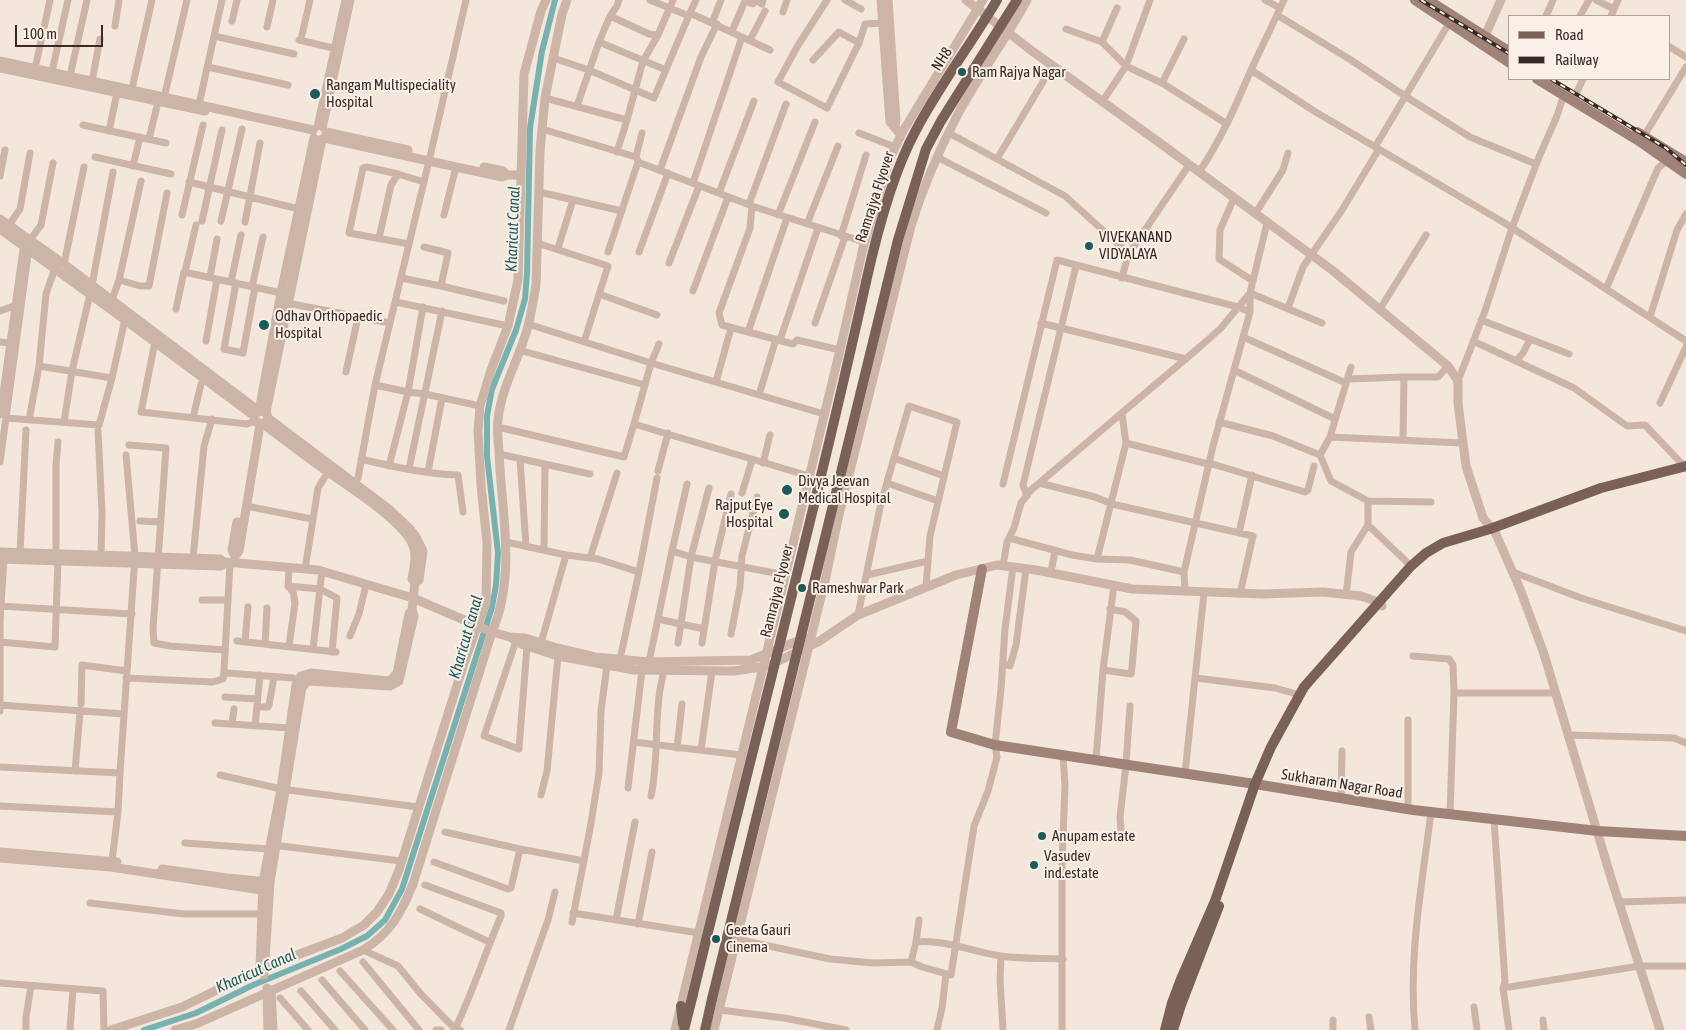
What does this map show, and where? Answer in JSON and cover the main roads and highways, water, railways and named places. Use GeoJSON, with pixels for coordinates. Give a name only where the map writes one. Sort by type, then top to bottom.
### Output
{"type":"FeatureCollection","features":[{"type":"Feature","properties":{"kind":"main road","name":"NH8"},"geometry":{"type":"LineString","coordinates":[[913,134],[997,0]]}},
{"type":"Feature","properties":{"kind":"main road"},"geometry":{"type":"LineString","coordinates":[[706,1030],[887,285],[926,150],[941,122],[1004,30],[1017,0]]}},
{"type":"Feature","properties":{"kind":"main road"},"geometry":{"type":"LineString","coordinates":[[1415,0],[1508,51]]}},
{"type":"Feature","properties":{"kind":"main road"},"geometry":{"type":"LineString","coordinates":[[1432,1],[1451,20],[1508,62]]}},
{"type":"Feature","properties":{"kind":"main road"},"geometry":{"type":"LineString","coordinates":[[1539,80],[1668,160],[1686,174]]}},
{"type":"Feature","properties":{"kind":"main road"},"geometry":{"type":"LineString","coordinates":[[1555,80],[1686,162]]}},
{"type":"Feature","properties":{"kind":"main road","name":"Ramrajya Flyover"},"geometry":{"type":"LineString","coordinates":[[681,1029],[693,994],[752,761],[835,419],[874,245],[899,167],[913,134]]}},
{"type":"Feature","properties":{"kind":"main road"},"geometry":{"type":"LineString","coordinates":[[894,258],[897,277]]}},
{"type":"Feature","properties":{"kind":"main road"},"geometry":{"type":"LineString","coordinates":[[1165,1030],[1215,901],[1271,747],[1304,687],[1380,604],[1414,569],[1428,557],[1444,548],[1601,488],[1686,466]]}},
{"type":"Feature","properties":{"kind":"main road"},"geometry":{"type":"LineString","coordinates":[[1258,785],[1308,692],[1410,566],[1426,553],[1443,544],[1492,530],[1603,493],[1686,471]]}},
{"type":"Feature","properties":{"kind":"main road","name":"Sukharam Nagar Road"},"geometry":{"type":"LineString","coordinates":[[982,569],[951,732],[995,745],[1185,773],[1408,810],[1598,831],[1686,836]]}},
{"type":"Feature","properties":{"kind":"main road"},"geometry":{"type":"LineString","coordinates":[[1173,1030],[1176,1004]]}},
{"type":"Feature","properties":{"kind":"main road"},"geometry":{"type":"LineString","coordinates":[[681,1006],[681,1029]]}},
{"type":"Feature","properties":{"kind":"main road"},"geometry":{"type":"LineString","coordinates":[[706,1030],[718,1014]]}},
{"type":"Feature","properties":{"kind":"waterway","name":"Kharicut Canal"},"geometry":{"type":"LineString","coordinates":[[144,1030],[196,1013],[253,985],[341,949],[367,936],[385,920],[402,889],[492,607],[496,585],[498,553],[487,456],[487,416],[492,389],[516,330],[525,299],[530,128],[542,51],[555,0]]}},
{"type":"Feature","properties":{"kind":"railway"},"geometry":{"type":"LineString","coordinates":[[1421,0],[1508,53]]}},
{"type":"Feature","properties":{"kind":"railway"},"geometry":{"type":"LineString","coordinates":[[1553,80],[1666,148],[1686,165]]}},
{"type":"Feature","properties":{"kind":"place","name":"Ram Rajya Nagar"},"geometry":{"type":"Point","coordinates":[962,72]}},
{"type":"Feature","properties":{"kind":"place","name":"Rangam Multispeciality Hospital"},"geometry":{"type":"Point","coordinates":[315,94]}},
{"type":"Feature","properties":{"kind":"place","name":"VIVEKANAND VIDYALAYA"},"geometry":{"type":"Point","coordinates":[1089,246]}},
{"type":"Feature","properties":{"kind":"place","name":"Odhav Orthopaedic Hospital"},"geometry":{"type":"Point","coordinates":[264,325]}},
{"type":"Feature","properties":{"kind":"place","name":"Divya Jeevan Medical Hospital"},"geometry":{"type":"Point","coordinates":[787,490]}},
{"type":"Feature","properties":{"kind":"place","name":"Rajput Eye Hospital"},"geometry":{"type":"Point","coordinates":[784,514]}},
{"type":"Feature","properties":{"kind":"place","name":"Rameshwar Park"},"geometry":{"type":"Point","coordinates":[802,588]}},
{"type":"Feature","properties":{"kind":"place","name":"Anupam estate"},"geometry":{"type":"Point","coordinates":[1042,836]}},
{"type":"Feature","properties":{"kind":"place","name":"Vasudev ind.estate"},"geometry":{"type":"Point","coordinates":[1034,865]}},
{"type":"Feature","properties":{"kind":"place","name":"Geeta Gauri Cinema"},"geometry":{"type":"Point","coordinates":[716,939]}}]}
